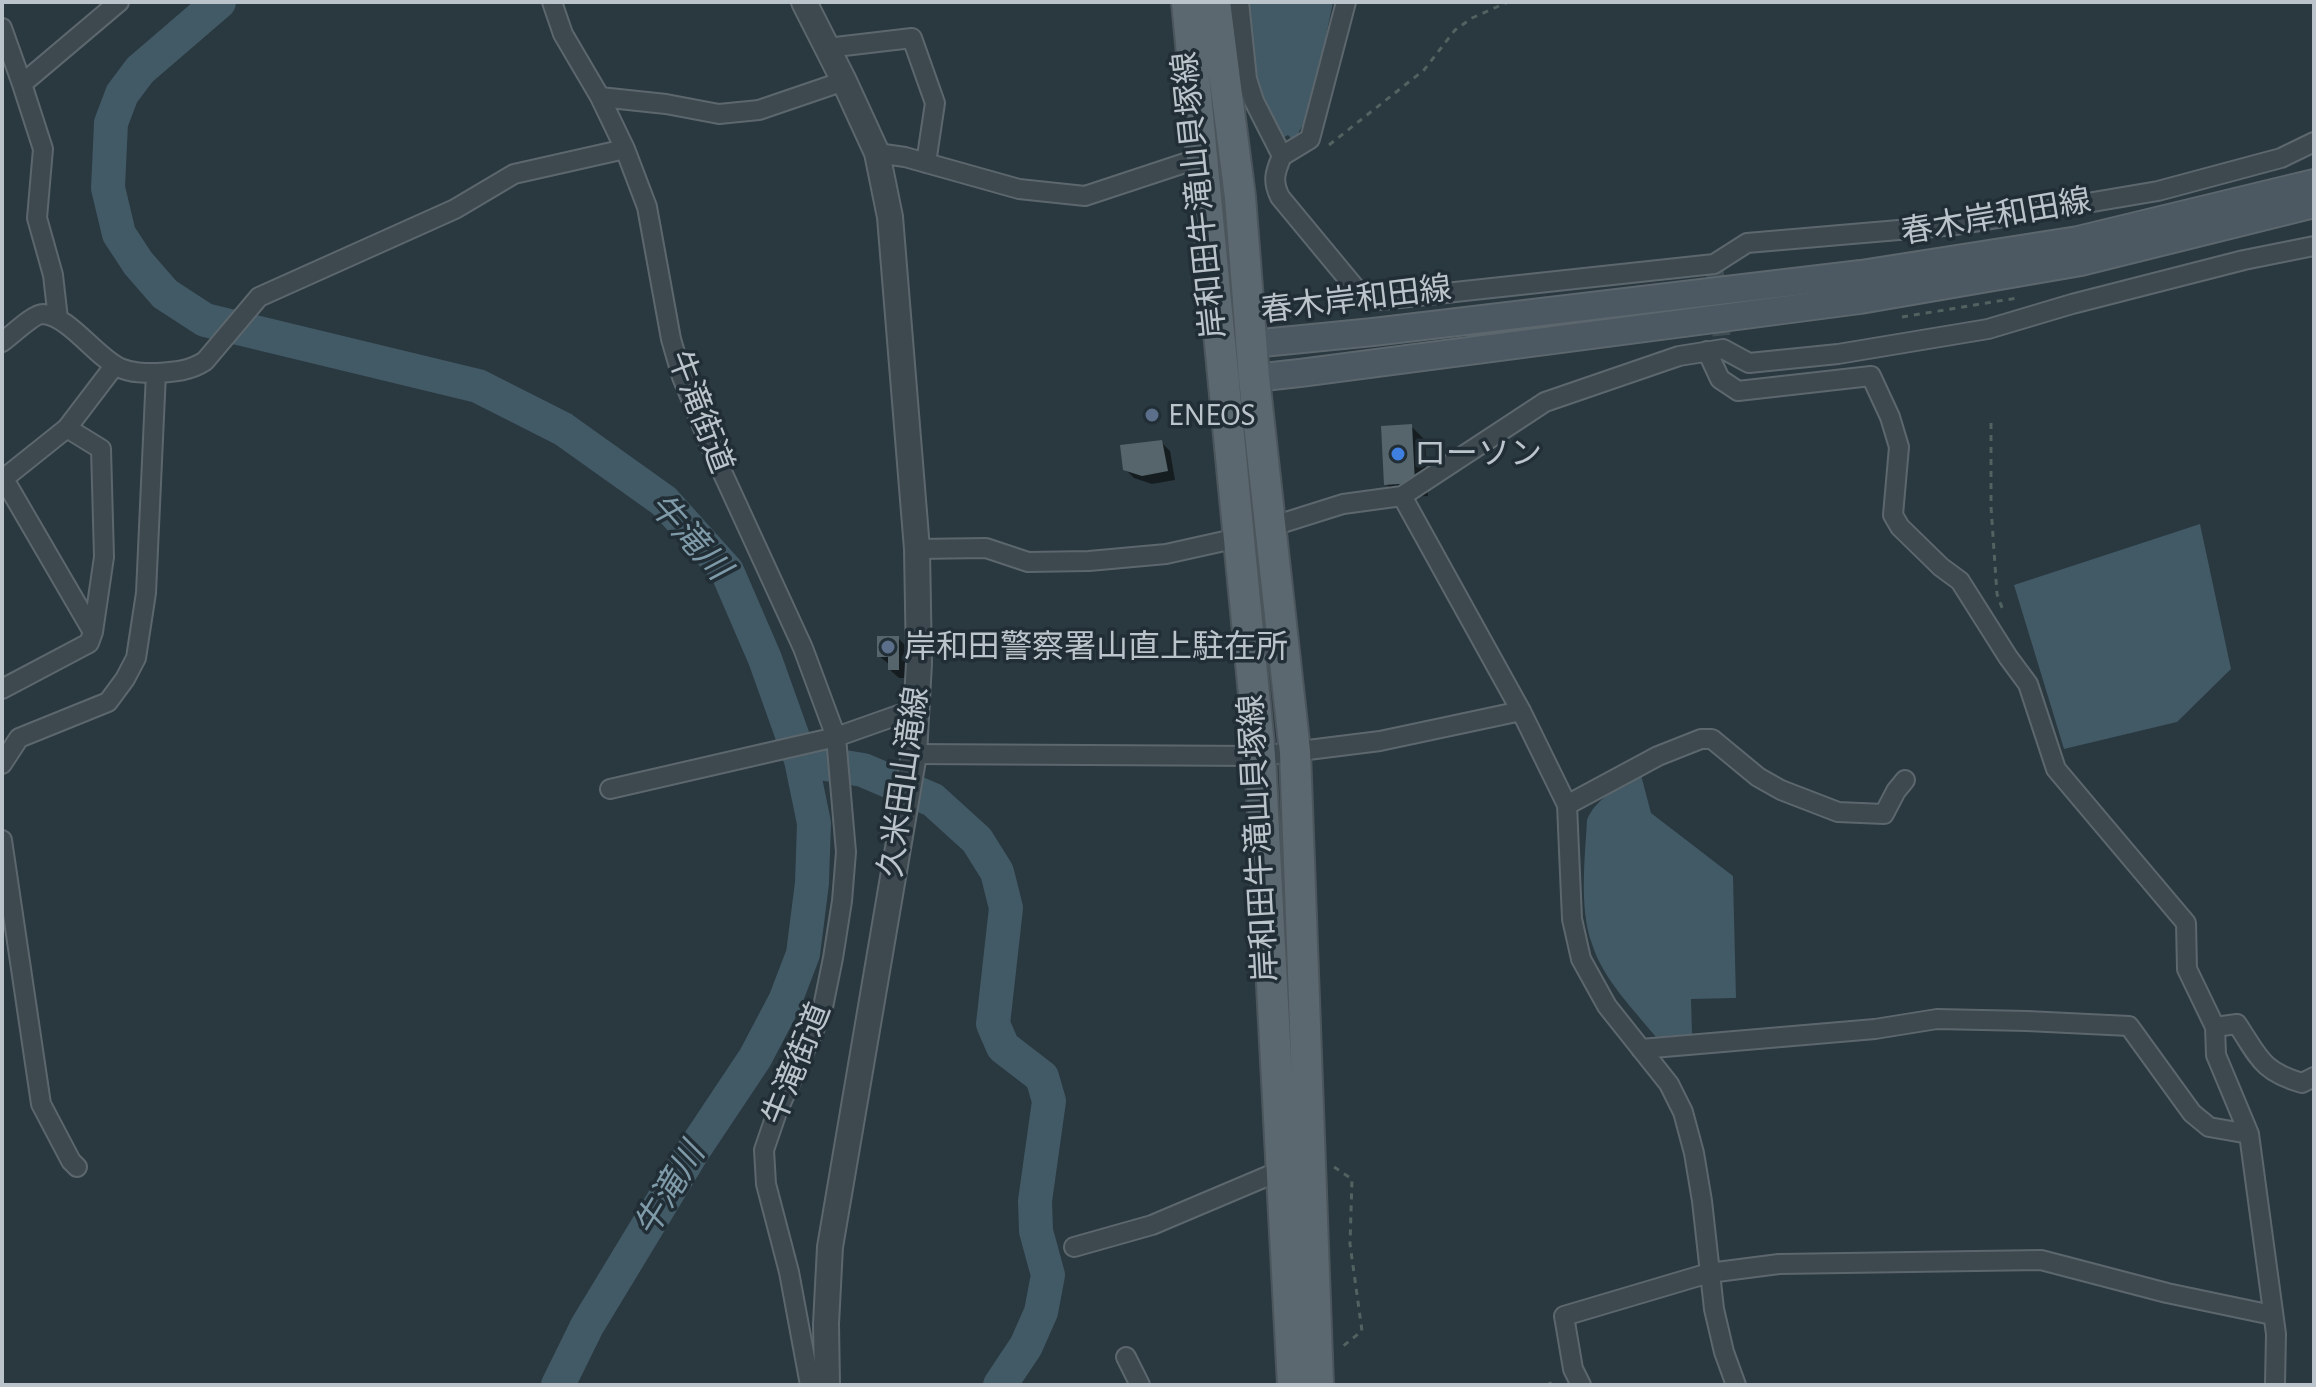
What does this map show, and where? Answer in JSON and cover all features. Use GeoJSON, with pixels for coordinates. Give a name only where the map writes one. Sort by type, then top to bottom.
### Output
{"type":"FeatureCollection","features":[{"type":"Feature","properties":{"kind":"main road","name":"岸和田牛滝山貝塚線"},"geometry":{"type":"LineString","coordinates":[[1187,2],[1260,756],[1282,1170],[1310,1379]]}},
{"type":"Feature","properties":{"kind":"main road","name":"岸和田牛滝山貝塚線"},"geometry":{"type":"LineString","coordinates":[[1215,2],[1240,197],[1254,378],[1295,752],[1308,1148],[1310,1379]]}},
{"type":"Feature","properties":{"kind":"main road","name":"春木岸和田線"},"geometry":{"type":"LineString","coordinates":[[1221,364],[1252,344],[1861,274],[2078,240],[2314,183]]}},
{"type":"Feature","properties":{"kind":"main road","name":"春木岸和田線"},"geometry":{"type":"LineString","coordinates":[[1221,364],[1254,378],[1860,300],[2081,262],[2314,204]]}},
{"type":"Feature","properties":{"kind":"street"},"geometry":{"type":"LineString","coordinates":[[22,84],[119,2]]}},
{"type":"Feature","properties":{"kind":"street","name":"牛滝街道"},"geometry":{"type":"LineString","coordinates":[[552,2],[563,34],[600,97],[625,149],[647,207],[671,339],[682,377],[803,648],[838,768],[846,852],[842,901],[822,1012],[777,1112],[764,1150],[766,1184],[789,1272],[810,1385]]}},
{"type":"Feature","properties":{"kind":"street","name":"久米田山滝線"},"geometry":{"type":"LineString","coordinates":[[804,2],[877,153],[890,217],[917,549],[918,708],[912,764],[830,1247],[827,1385]]}},
{"type":"Feature","properties":{"kind":"street"},"geometry":{"type":"LineString","coordinates":[[1239,2],[1247,79],[1254,101],[1282,156]]}},
{"type":"Feature","properties":{"kind":"street"},"geometry":{"type":"LineString","coordinates":[[1346,2],[1310,139],[1282,156],[1274,174],[1275,186],[1280,197],[1357,290],[1381,300],[1714,264],[1747,243],[1957,225],[2158,191],[2281,158],[2314,142]]}},
{"type":"Feature","properties":{"kind":"street"},"geometry":{"type":"LineString","coordinates":[[2,28],[43,149],[37,218],[53,275],[58,319]]}},
{"type":"Feature","properties":{"kind":"street"},"geometry":{"type":"LineString","coordinates":[[827,48],[912,38],[935,103],[926,163]]}},
{"type":"Feature","properties":{"kind":"street"},"geometry":{"type":"LineString","coordinates":[[600,97],[666,104],[719,114],[759,110],[844,81]]}},
{"type":"Feature","properties":{"kind":"street"},"geometry":{"type":"LineString","coordinates":[[2,342],[37,315],[44,314],[58,319],[115,365],[138,373],[196,367],[205,361],[259,297],[455,209],[514,174],[625,149]]}},
{"type":"Feature","properties":{"kind":"street"},"geometry":{"type":"LineString","coordinates":[[877,153],[1019,189],[1085,196],[1203,157]]}},
{"type":"Feature","properties":{"kind":"street"},"geometry":{"type":"LineString","coordinates":[[1240,197],[1275,186]]}},
{"type":"Feature","properties":{"kind":"street"},"geometry":{"type":"LineString","coordinates":[[1270,527],[1343,504],[1402,496],[1545,402],[1679,356],[1723,349],[1749,363],[1838,354],[1942,337],[1988,329],[2216,267],[2314,246]]}},
{"type":"Feature","properties":{"kind":"street"},"geometry":{"type":"LineString","coordinates":[[1707,351],[1720,379],[1738,391],[1871,376],[1890,417],[1899,447],[1893,515],[1900,527],[1930,557],[1960,581],[2028,684],[2056,769],[2186,923],[2187,969],[2215,1027],[2216,1055],[2249,1134],[2276,1334],[2275,1385]]}},
{"type":"Feature","properties":{"kind":"street"},"geometry":{"type":"LineString","coordinates":[[93,632],[3,479],[67,428],[115,365]]}},
{"type":"Feature","properties":{"kind":"street"},"geometry":{"type":"LineString","coordinates":[[2,764],[19,738],[108,702],[136,658],[146,593],[156,373]]}},
{"type":"Feature","properties":{"kind":"street"},"geometry":{"type":"LineString","coordinates":[[2,689],[89,643],[93,632],[104,557],[101,449],[67,428]]}},
{"type":"Feature","properties":{"kind":"street"},"geometry":{"type":"LineString","coordinates":[[1402,496],[1521,711],[1567,805],[1572,919],[1581,959],[1607,1006],[1669,1084],[1683,1112],[1694,1153],[1709,1273],[1721,1338],[1736,1385]]}},
{"type":"Feature","properties":{"kind":"street"},"geometry":{"type":"LineString","coordinates":[[917,549],[986,548],[1028,562],[1089,561],[1166,554],[1238,538]]}},
{"type":"Feature","properties":{"kind":"street"},"geometry":{"type":"LineString","coordinates":[[610,789],[832,739],[918,708]]}},
{"type":"Feature","properties":{"kind":"street"},"geometry":{"type":"LineString","coordinates":[[912,764],[1260,756],[1394,739],[1521,711]]}},
{"type":"Feature","properties":{"kind":"street"},"geometry":{"type":"LineString","coordinates":[[1567,805],[1658,756],[1701,739],[1712,739],[1723,745],[1770,784],[1838,812],[1884,814],[1905,780]]}},
{"type":"Feature","properties":{"kind":"street"},"geometry":{"type":"LineString","coordinates":[[2,840],[41,1104],[77,1167]]}},
{"type":"Feature","properties":{"kind":"street"},"geometry":{"type":"LineString","coordinates":[[1641,1049],[1875,1029],[1937,1019],[2129,1026],[2192,1113],[2209,1127],[2249,1134]]}},
{"type":"Feature","properties":{"kind":"street"},"geometry":{"type":"LineString","coordinates":[[2215,1027],[2237,1024],[2263,1065],[2279,1076],[2302,1083],[2314,1077]]}},
{"type":"Feature","properties":{"kind":"street"},"geometry":{"type":"LineString","coordinates":[[1074,1247],[1152,1225],[1282,1170]]}},
{"type":"Feature","properties":{"kind":"street"},"geometry":{"type":"LineString","coordinates":[[1581,1385],[1573,1369],[1564,1316],[1709,1273],[1779,1264],[2041,1260],[2167,1293],[2272,1315]]}},
{"type":"Feature","properties":{"kind":"street"},"geometry":{"type":"LineString","coordinates":[[798,1321],[812,1326],[826,1324]]}},
{"type":"Feature","properties":{"kind":"street"},"geometry":{"type":"LineString","coordinates":[[1126,1357],[1140,1385]]}},
{"type":"Feature","properties":{"kind":"path"},"geometry":{"type":"LineString","coordinates":[[1325,149],[1424,70],[1455,30],[1472,18],[1508,2]]}},
{"type":"Feature","properties":{"kind":"path"},"geometry":{"type":"LineString","coordinates":[[1991,423],[1991,507],[1997,594],[2006,620]]}},
{"type":"Feature","properties":{"kind":"path"},"geometry":{"type":"LineString","coordinates":[[1308,1148],[1352,1179],[1350,1244],[1362,1331],[1310,1379]]}},
{"type":"Feature","properties":{"kind":"water"},"geometry":{"type":"Polygon","coordinates":[[[1246,2],[1333,2],[1311,110],[1294,141],[1288,135],[1281,139],[1257,91],[1246,2]]]}},
{"type":"Feature","properties":{"kind":"water"},"geometry":{"type":"Polygon","coordinates":[[[2200,524],[2231,669],[2177,722],[2064,749],[2014,585],[2200,524]]]}},
{"type":"Feature","properties":{"kind":"water"},"geometry":{"type":"Polygon","coordinates":[[[1641,775],[1651,813],[1733,876],[1736,998],[1691,999],[1692,1034],[1656,1037],[1603,969],[1585,915],[1587,820],[1603,799],[1641,775]]]}},
{"type":"Feature","properties":{"kind":"building","name":"ローソン"},"geometry":{"type":"Polygon","coordinates":[[[1412,424],[1415,483],[1384,485],[1381,426],[1412,424]]]}},
{"type":"Feature","properties":{"kind":"building"},"geometry":{"type":"Polygon","coordinates":[[[1162,440],[1168,471],[1142,476],[1123,470],[1120,445],[1162,440]]]}},
{"type":"Feature","properties":{"kind":"building","name":"岸和田警察署山直上駐在所"},"geometry":{"type":"Polygon","coordinates":[[[877,636],[899,636],[899,670],[888,670],[888,657],[877,657],[877,636]]]}},
{"type":"Feature","properties":{"kind":"waterway","name":"牛滝川"},"geometry":{"type":"LineString","coordinates":[[219,2],[140,70],[122,94],[111,123],[108,188],[119,234],[138,263],[165,294],[205,320],[478,386],[563,429],[664,501],[727,571],[765,659],[801,760],[814,823],[812,883],[803,954],[785,1001],[755,1058],[693,1151],[587,1326],[558,1385]]}},
{"type":"Feature","properties":{"kind":"waterway"},"geometry":{"type":"LineString","coordinates":[[801,760],[863,770],[933,800],[977,840],[997,872],[1006,908],[993,1024],[1003,1047],[1042,1077],[1049,1101],[1035,1201],[1036,1231],[1048,1275],[1041,1312],[1026,1346],[1000,1385]]}},
{"type":"Feature","properties":{"kind":"tunnel"},"geometry":{"type":"LineString","coordinates":[[1714,264],[1723,349]]}},
{"type":"Feature","properties":{"kind":"place","name":"ENEOS"},"geometry":{"type":"Point","coordinates":[1152,415]}},
{"type":"Feature","properties":{"kind":"place","name":"ローソン"},"geometry":{"type":"Point","coordinates":[1398,454]}},
{"type":"Feature","properties":{"kind":"place","name":"岸和田警察署山直上駐在所"},"geometry":{"type":"Point","coordinates":[888,647]}}]}
